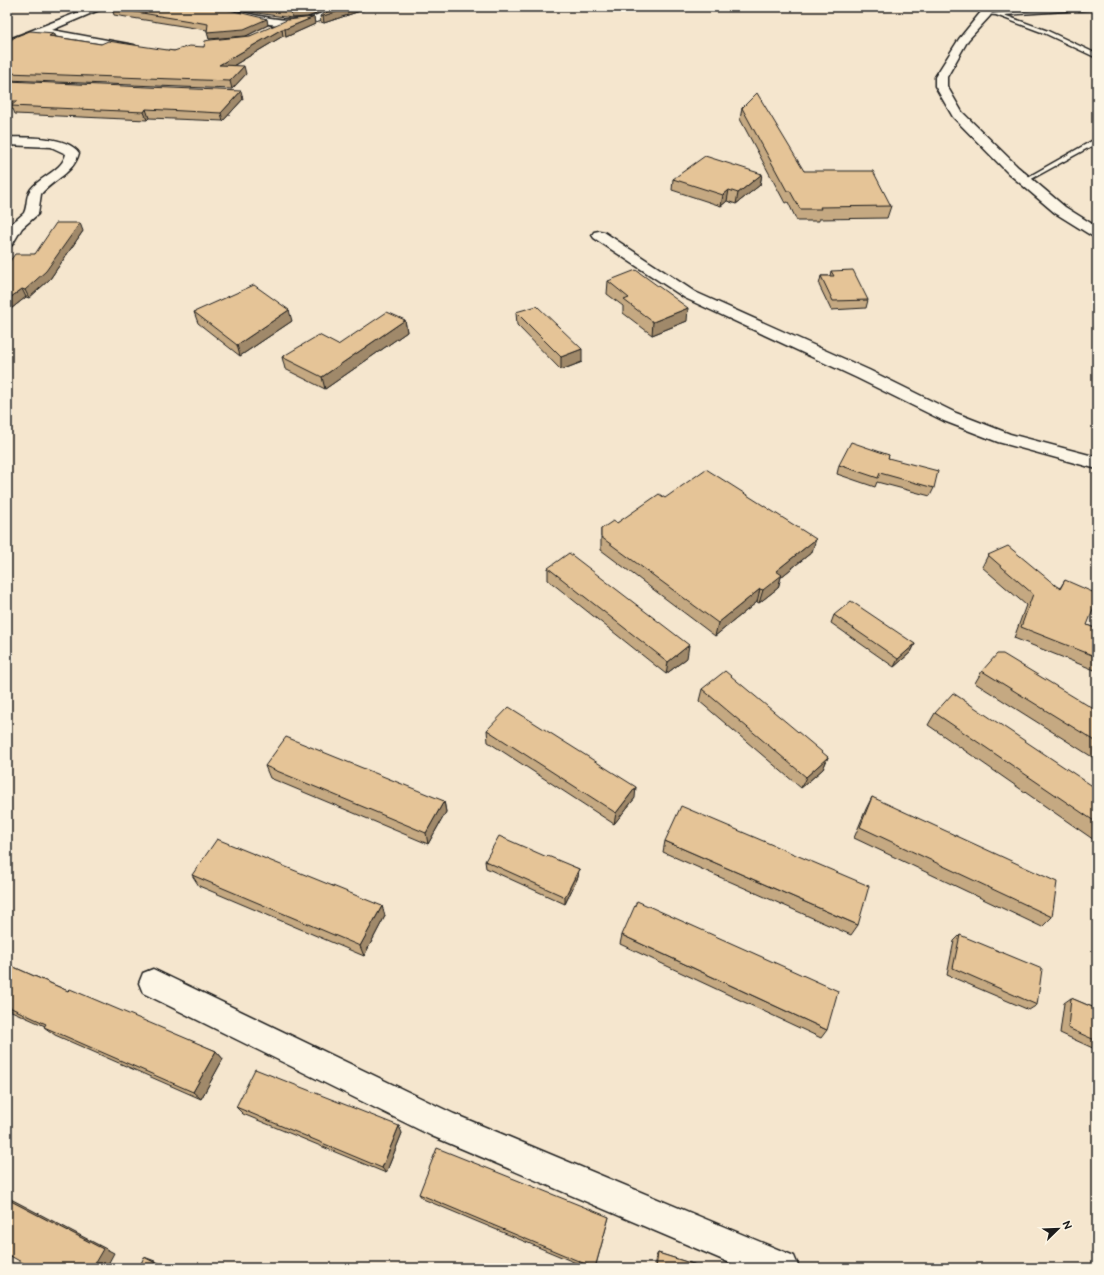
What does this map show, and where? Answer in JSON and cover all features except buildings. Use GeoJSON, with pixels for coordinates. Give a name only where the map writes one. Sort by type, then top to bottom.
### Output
{"type":"FeatureCollection","features":[{"type":"Feature","properties":{"kind":"street"},"geometry":{"type":"LineString","coordinates":[[7,44],[101,7]]}},
{"type":"Feature","properties":{"kind":"street"},"geometry":{"type":"LineString","coordinates":[[208,7],[262,19],[286,22],[307,22],[344,7]]}},
{"type":"Feature","properties":{"kind":"street"},"geometry":{"type":"LineString","coordinates":[[990,12],[964,39],[941,77],[941,86],[951,106],[965,124],[1024,180],[1060,210],[1097,233]]}},
{"type":"Feature","properties":{"kind":"street"},"geometry":{"type":"LineString","coordinates":[[265,32],[286,22]]}},
{"type":"Feature","properties":{"kind":"street"},"geometry":{"type":"LineString","coordinates":[[41,31],[147,50]]}},
{"type":"Feature","properties":{"kind":"street"},"geometry":{"type":"LineString","coordinates":[[7,141],[56,144],[67,147],[73,153],[72,159],[67,166],[32,197],[32,211],[27,218],[17,226],[7,242]]}},
{"type":"Feature","properties":{"kind":"street"},"geometry":{"type":"LineString","coordinates":[[599,235],[690,295],[863,374],[950,417],[1004,438],[1097,463]]}},
{"type":"Feature","properties":{"kind":"street"},"geometry":{"type":"LineString","coordinates":[[153,983],[443,1125],[782,1268]]}},
{"type":"Feature","properties":{"kind":"lane"},"geometry":{"type":"LineString","coordinates":[[990,12],[1097,8]]}},
{"type":"Feature","properties":{"kind":"lane"},"geometry":{"type":"LineString","coordinates":[[990,12],[1046,32],[1097,56]]}},
{"type":"Feature","properties":{"kind":"lane"},"geometry":{"type":"LineString","coordinates":[[1024,180],[1097,140]]}}]}
